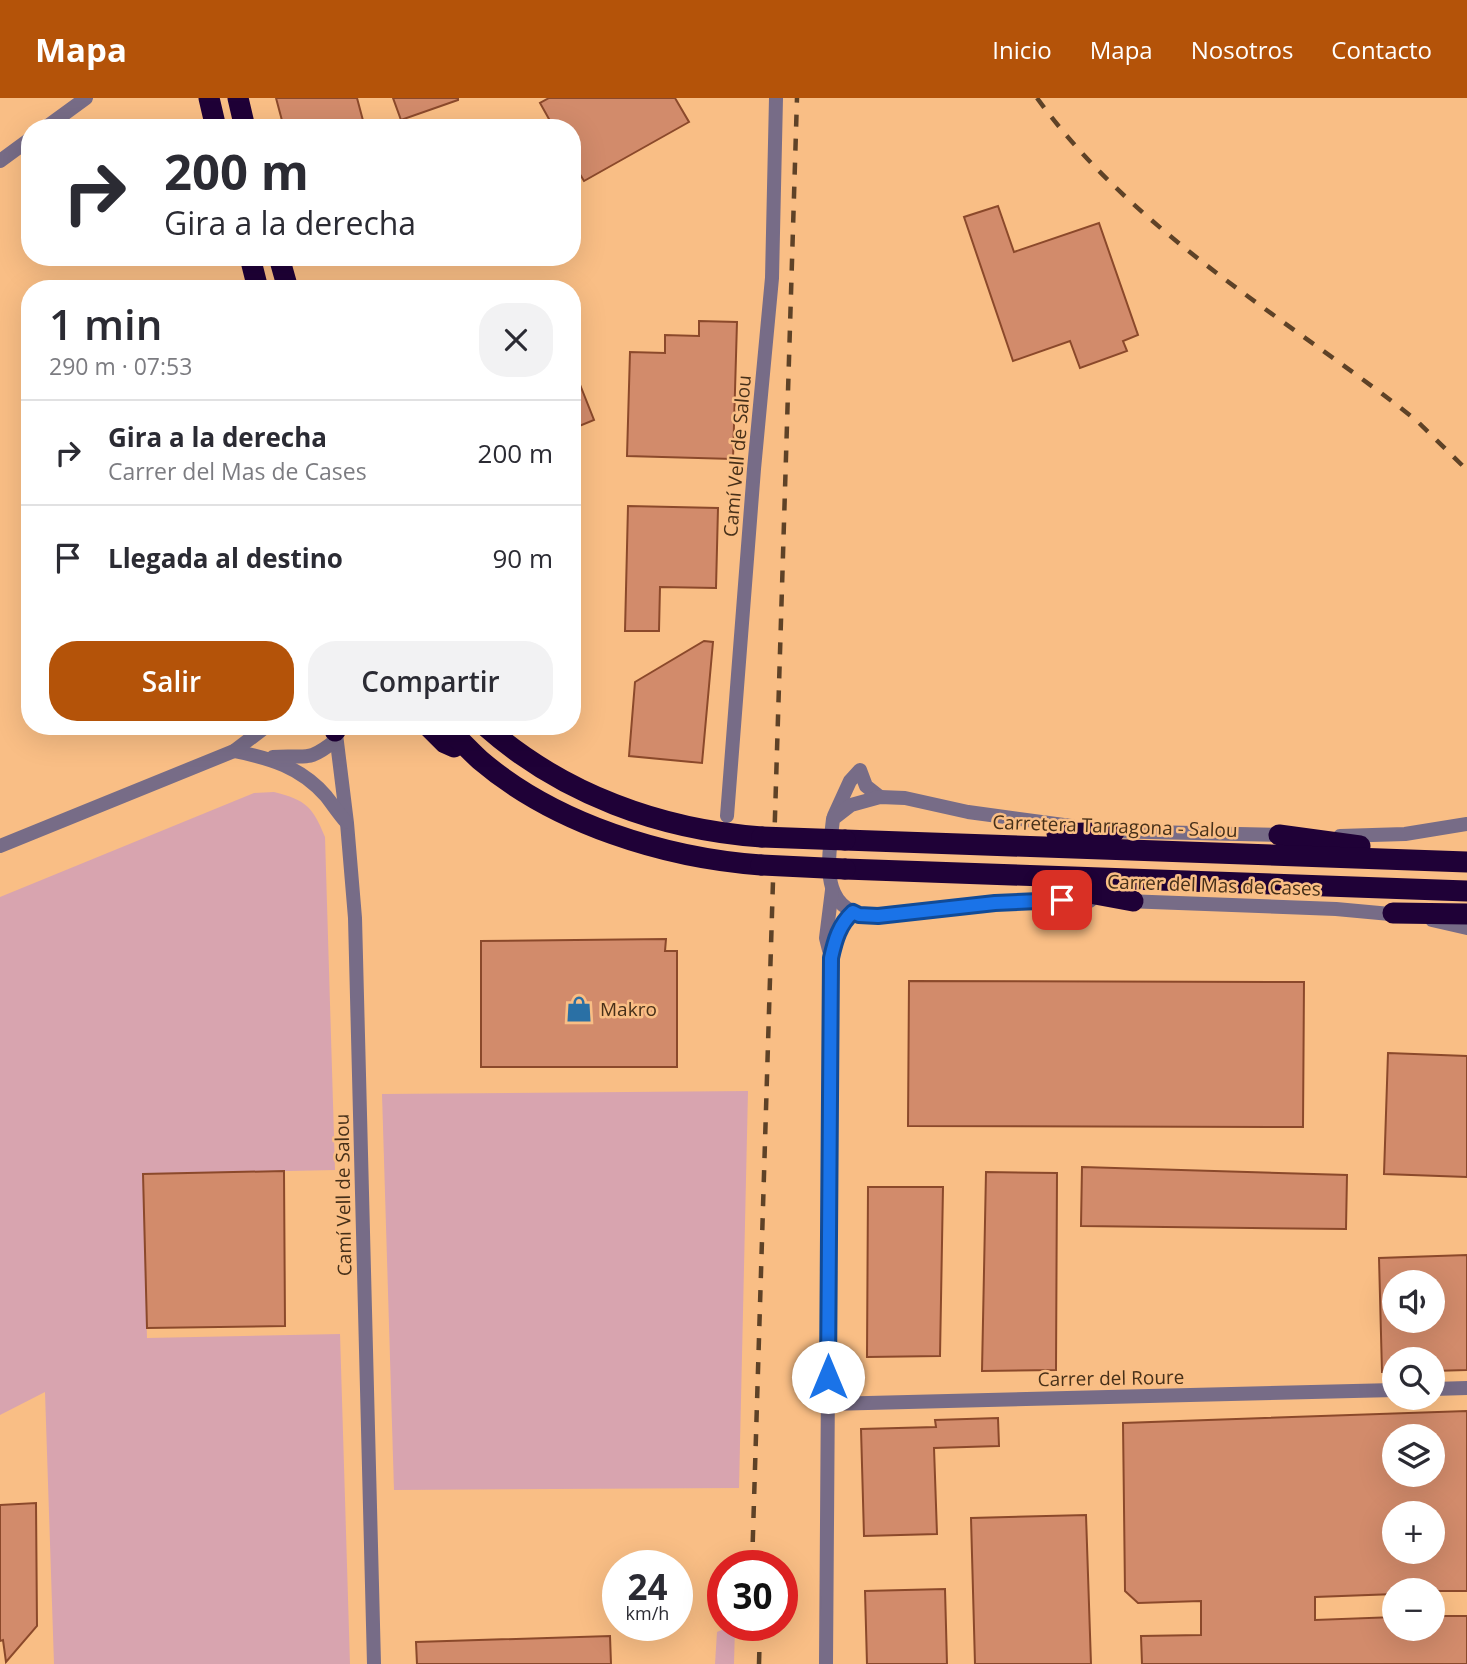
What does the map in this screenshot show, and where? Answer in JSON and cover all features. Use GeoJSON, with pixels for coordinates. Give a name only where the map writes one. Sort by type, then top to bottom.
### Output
{"type":"FeatureCollection","features":[{"type":"Feature","properties":{"kind":"highway"},"geometry":{"type":"LineString","coordinates":[[209,98],[214,119]]}},
{"type":"Feature","properties":{"kind":"highway"},"geometry":{"type":"LineString","coordinates":[[238,98],[243,119]]}},
{"type":"Feature","properties":{"kind":"highway"},"geometry":{"type":"LineString","coordinates":[[437,735],[445,743],[481,761],[525,791],[596,828],[691,857],[761,865],[845,869],[1467,891]]}},
{"type":"Feature","properties":{"kind":"highway"},"geometry":{"type":"LineString","coordinates":[[455,735],[481,761]]}},
{"type":"Feature","properties":{"kind":"highway"},"geometry":{"type":"LineString","coordinates":[[497,735],[521,754],[615,806],[691,828],[731,826]]}},
{"type":"Feature","properties":{"kind":"highway","name":"Carretera Tarragona - Salou"},"geometry":{"type":"LineString","coordinates":[[731,826],[762,837],[1467,862]]}},
{"type":"Feature","properties":{"kind":"highway"},"geometry":{"type":"LineString","coordinates":[[985,844],[1063,834],[1114,832]]}},
{"type":"Feature","properties":{"kind":"highway"},"geometry":{"type":"LineString","coordinates":[[1279,835],[1354,845],[1431,861]]}},
{"type":"Feature","properties":{"kind":"highway"},"geometry":{"type":"LineString","coordinates":[[958,872],[1133,901]]}},
{"type":"Feature","properties":{"kind":"highway"},"geometry":{"type":"LineString","coordinates":[[1393,913],[1467,914]]}},
{"type":"Feature","properties":{"kind":"street"},"geometry":{"type":"LineString","coordinates":[[57,119],[86,98]]}},
{"type":"Feature","properties":{"kind":"street","name":"Camí Vell de Salou"},"geometry":{"type":"LineString","coordinates":[[731,826],[754,469],[772,278],[776,98]]}},
{"type":"Feature","properties":{"kind":"street"},"geometry":{"type":"LineString","coordinates":[[0,161],[21,146]]}},
{"type":"Feature","properties":{"kind":"street"},"geometry":{"type":"LineString","coordinates":[[0,846],[234,751],[255,735]]}},
{"type":"Feature","properties":{"kind":"street"},"geometry":{"type":"LineString","coordinates":[[234,751],[264,757],[306,758],[318,754],[333,735]]}},
{"type":"Feature","properties":{"kind":"street","name":"Camí Vell de Salou"},"geometry":{"type":"LineString","coordinates":[[336,735],[355,918],[374,1664]]}},
{"type":"Feature","properties":{"kind":"street"},"geometry":{"type":"LineString","coordinates":[[264,757],[303,774],[347,823]]}},
{"type":"Feature","properties":{"kind":"street"},"geometry":{"type":"LineString","coordinates":[[826,1664],[831,958],[827,939],[832,890],[829,855],[832,819],[850,781],[860,770],[866,786],[880,797]]}},
{"type":"Feature","properties":{"kind":"street"},"geometry":{"type":"LineString","coordinates":[[832,819],[851,805],[880,797],[905,798],[1017,820],[1114,832],[1405,834],[1467,824]]}},
{"type":"Feature","properties":{"kind":"street"},"geometry":{"type":"LineString","coordinates":[[831,958],[836,936],[844,921],[853,912],[843,907],[832,890]]}},
{"type":"Feature","properties":{"kind":"street","name":"Carrer del Mas de Cases"},"geometry":{"type":"LineString","coordinates":[[853,912],[878,916],[995,903],[1133,901],[1393,913],[1467,928]]}},
{"type":"Feature","properties":{"kind":"street"},"geometry":{"type":"LineString","coordinates":[[1445,1389],[1467,1388]]}},
{"type":"Feature","properties":{"kind":"street","name":"Carrer del Roure"},"geometry":{"type":"LineString","coordinates":[[828,1404],[1382,1390]]}},
{"type":"Feature","properties":{"kind":"shaded area"},"geometry":{"type":"Polygon","coordinates":[[[274,792],[294,798],[307,806],[325,837],[335,1170],[143,1174],[147,1338],[340,1334],[350,1664],[54,1664],[45,1392],[0,1415],[0,897],[254,793],[274,792]]]}},
{"type":"Feature","properties":{"kind":"shaded area"},"geometry":{"type":"Polygon","coordinates":[[[748,1091],[739,1488],[394,1490],[382,1094],[748,1091]]]}},
{"type":"Feature","properties":{"kind":"shaded area"},"geometry":{"type":"Polygon","coordinates":[[[716,1641],[735,1641],[734,1664],[715,1664],[716,1641]]]}},
{"type":"Feature","properties":{"kind":"building"},"geometry":{"type":"Polygon","coordinates":[[[276,98],[357,98],[363,119],[282,119],[276,98]]]}},
{"type":"Feature","properties":{"kind":"building"},"geometry":{"type":"Polygon","coordinates":[[[393,98],[458,98],[458,100],[401,119],[393,98]]]}},
{"type":"Feature","properties":{"kind":"building"},"geometry":{"type":"Polygon","coordinates":[[[549,98],[675,98],[689,122],[584,181],[581,176],[581,119],[549,119],[540,103],[549,98]]]}},
{"type":"Feature","properties":{"kind":"building"},"geometry":{"type":"Polygon","coordinates":[[[998,206],[1014,252],[1099,223],[1138,335],[1123,341],[1127,351],[1080,368],[1070,341],[1013,361],[964,217],[998,206]]]}},
{"type":"Feature","properties":{"kind":"building"},"geometry":{"type":"Polygon","coordinates":[[[699,321],[737,322],[733,459],[627,456],[630,352],[665,353],[665,335],[699,336],[699,321]]]}},
{"type":"Feature","properties":{"kind":"building"},"geometry":{"type":"Polygon","coordinates":[[[581,387],[594,420],[581,425],[581,387]]]}},
{"type":"Feature","properties":{"kind":"building"},"geometry":{"type":"Polygon","coordinates":[[[628,506],[718,508],[716,588],[660,587],[659,631],[625,631],[628,506]]]}},
{"type":"Feature","properties":{"kind":"building"},"geometry":{"type":"Polygon","coordinates":[[[704,641],[713,642],[702,763],[629,756],[635,682],[704,641]]]}},
{"type":"Feature","properties":{"kind":"building","name":"Makro"},"geometry":{"type":"Polygon","coordinates":[[[666,939],[665,951],[677,951],[677,1067],[481,1067],[481,941],[666,939]]]}},
{"type":"Feature","properties":{"kind":"building"},"geometry":{"type":"Polygon","coordinates":[[[909,981],[1304,982],[1303,1127],[908,1126],[909,981]]]}},
{"type":"Feature","properties":{"kind":"building"},"geometry":{"type":"Polygon","coordinates":[[[1388,1053],[1467,1056],[1467,1177],[1384,1174],[1388,1053]]]}},
{"type":"Feature","properties":{"kind":"building"},"geometry":{"type":"Polygon","coordinates":[[[1082,1167],[1347,1175],[1346,1229],[1081,1226],[1082,1167]]]}},
{"type":"Feature","properties":{"kind":"building"},"geometry":{"type":"Polygon","coordinates":[[[284,1171],[285,1326],[147,1328],[143,1174],[284,1171]]]}},
{"type":"Feature","properties":{"kind":"building"},"geometry":{"type":"Polygon","coordinates":[[[986,1172],[1057,1173],[1056,1370],[982,1371],[986,1172]]]}},
{"type":"Feature","properties":{"kind":"building"},"geometry":{"type":"Polygon","coordinates":[[[868,1187],[943,1187],[940,1356],[867,1357],[868,1187]]]}},
{"type":"Feature","properties":{"kind":"building"},"geometry":{"type":"Polygon","coordinates":[[[1467,1255],[1467,1370],[1445,1371],[1445,1347],[1382,1347],[1382,1372],[1379,1258],[1467,1255]]]}},
{"type":"Feature","properties":{"kind":"building"},"geometry":{"type":"Polygon","coordinates":[[[1467,1411],[1467,1591],[1445,1591],[1445,1578],[1382,1578],[1382,1594],[1315,1597],[1315,1620],[1382,1617],[1382,1641],[1445,1641],[1445,1616],[1467,1616],[1467,1664],[1142,1664],[1141,1636],[1201,1635],[1201,1601],[1138,1603],[1125,1591],[1123,1423],[1467,1411]]]}},
{"type":"Feature","properties":{"kind":"building"},"geometry":{"type":"Polygon","coordinates":[[[998,1418],[999,1446],[934,1448],[937,1534],[864,1536],[861,1429],[936,1427],[935,1420],[998,1418]]]}},
{"type":"Feature","properties":{"kind":"building"},"geometry":{"type":"Polygon","coordinates":[[[36,1503],[37,1626],[6,1662],[3,1640],[0,1641],[0,1505],[36,1503]]]}},
{"type":"Feature","properties":{"kind":"building"},"geometry":{"type":"Polygon","coordinates":[[[1086,1515],[1091,1664],[975,1664],[971,1518],[1086,1515]]]}},
{"type":"Feature","properties":{"kind":"building"},"geometry":{"type":"Polygon","coordinates":[[[945,1589],[947,1664],[867,1664],[865,1591],[945,1589]]]}},
{"type":"Feature","properties":{"kind":"building"},"geometry":{"type":"Polygon","coordinates":[[[602,1636],[602,1641],[610,1641],[611,1664],[417,1664],[416,1642],[602,1636]]]}},
{"type":"Feature","properties":{"kind":"railway"},"geometry":{"type":"LineString","coordinates":[[752,1550],[797,98]]}},
{"type":"Feature","properties":{"kind":"railway"},"geometry":{"type":"LineString","coordinates":[[1037,98],[1074,144],[1114,186],[1158,226],[1203,263],[1416,420],[1467,470]]}},
{"type":"Feature","properties":{"kind":"railway"},"geometry":{"type":"LineString","coordinates":[[759,1664],[760,1641]]}},
{"type":"Feature","properties":{"kind":"place","name":"Makro"},"geometry":{"type":"Point","coordinates":[579,1009]}},
{"type":"Feature","properties":{"kind":"route"},"geometry":{"type":"LineString","coordinates":[[828,1377],[831,958],[836,936],[844,921],[853,912],[878,916],[995,903],[1062,900]]}}]}
